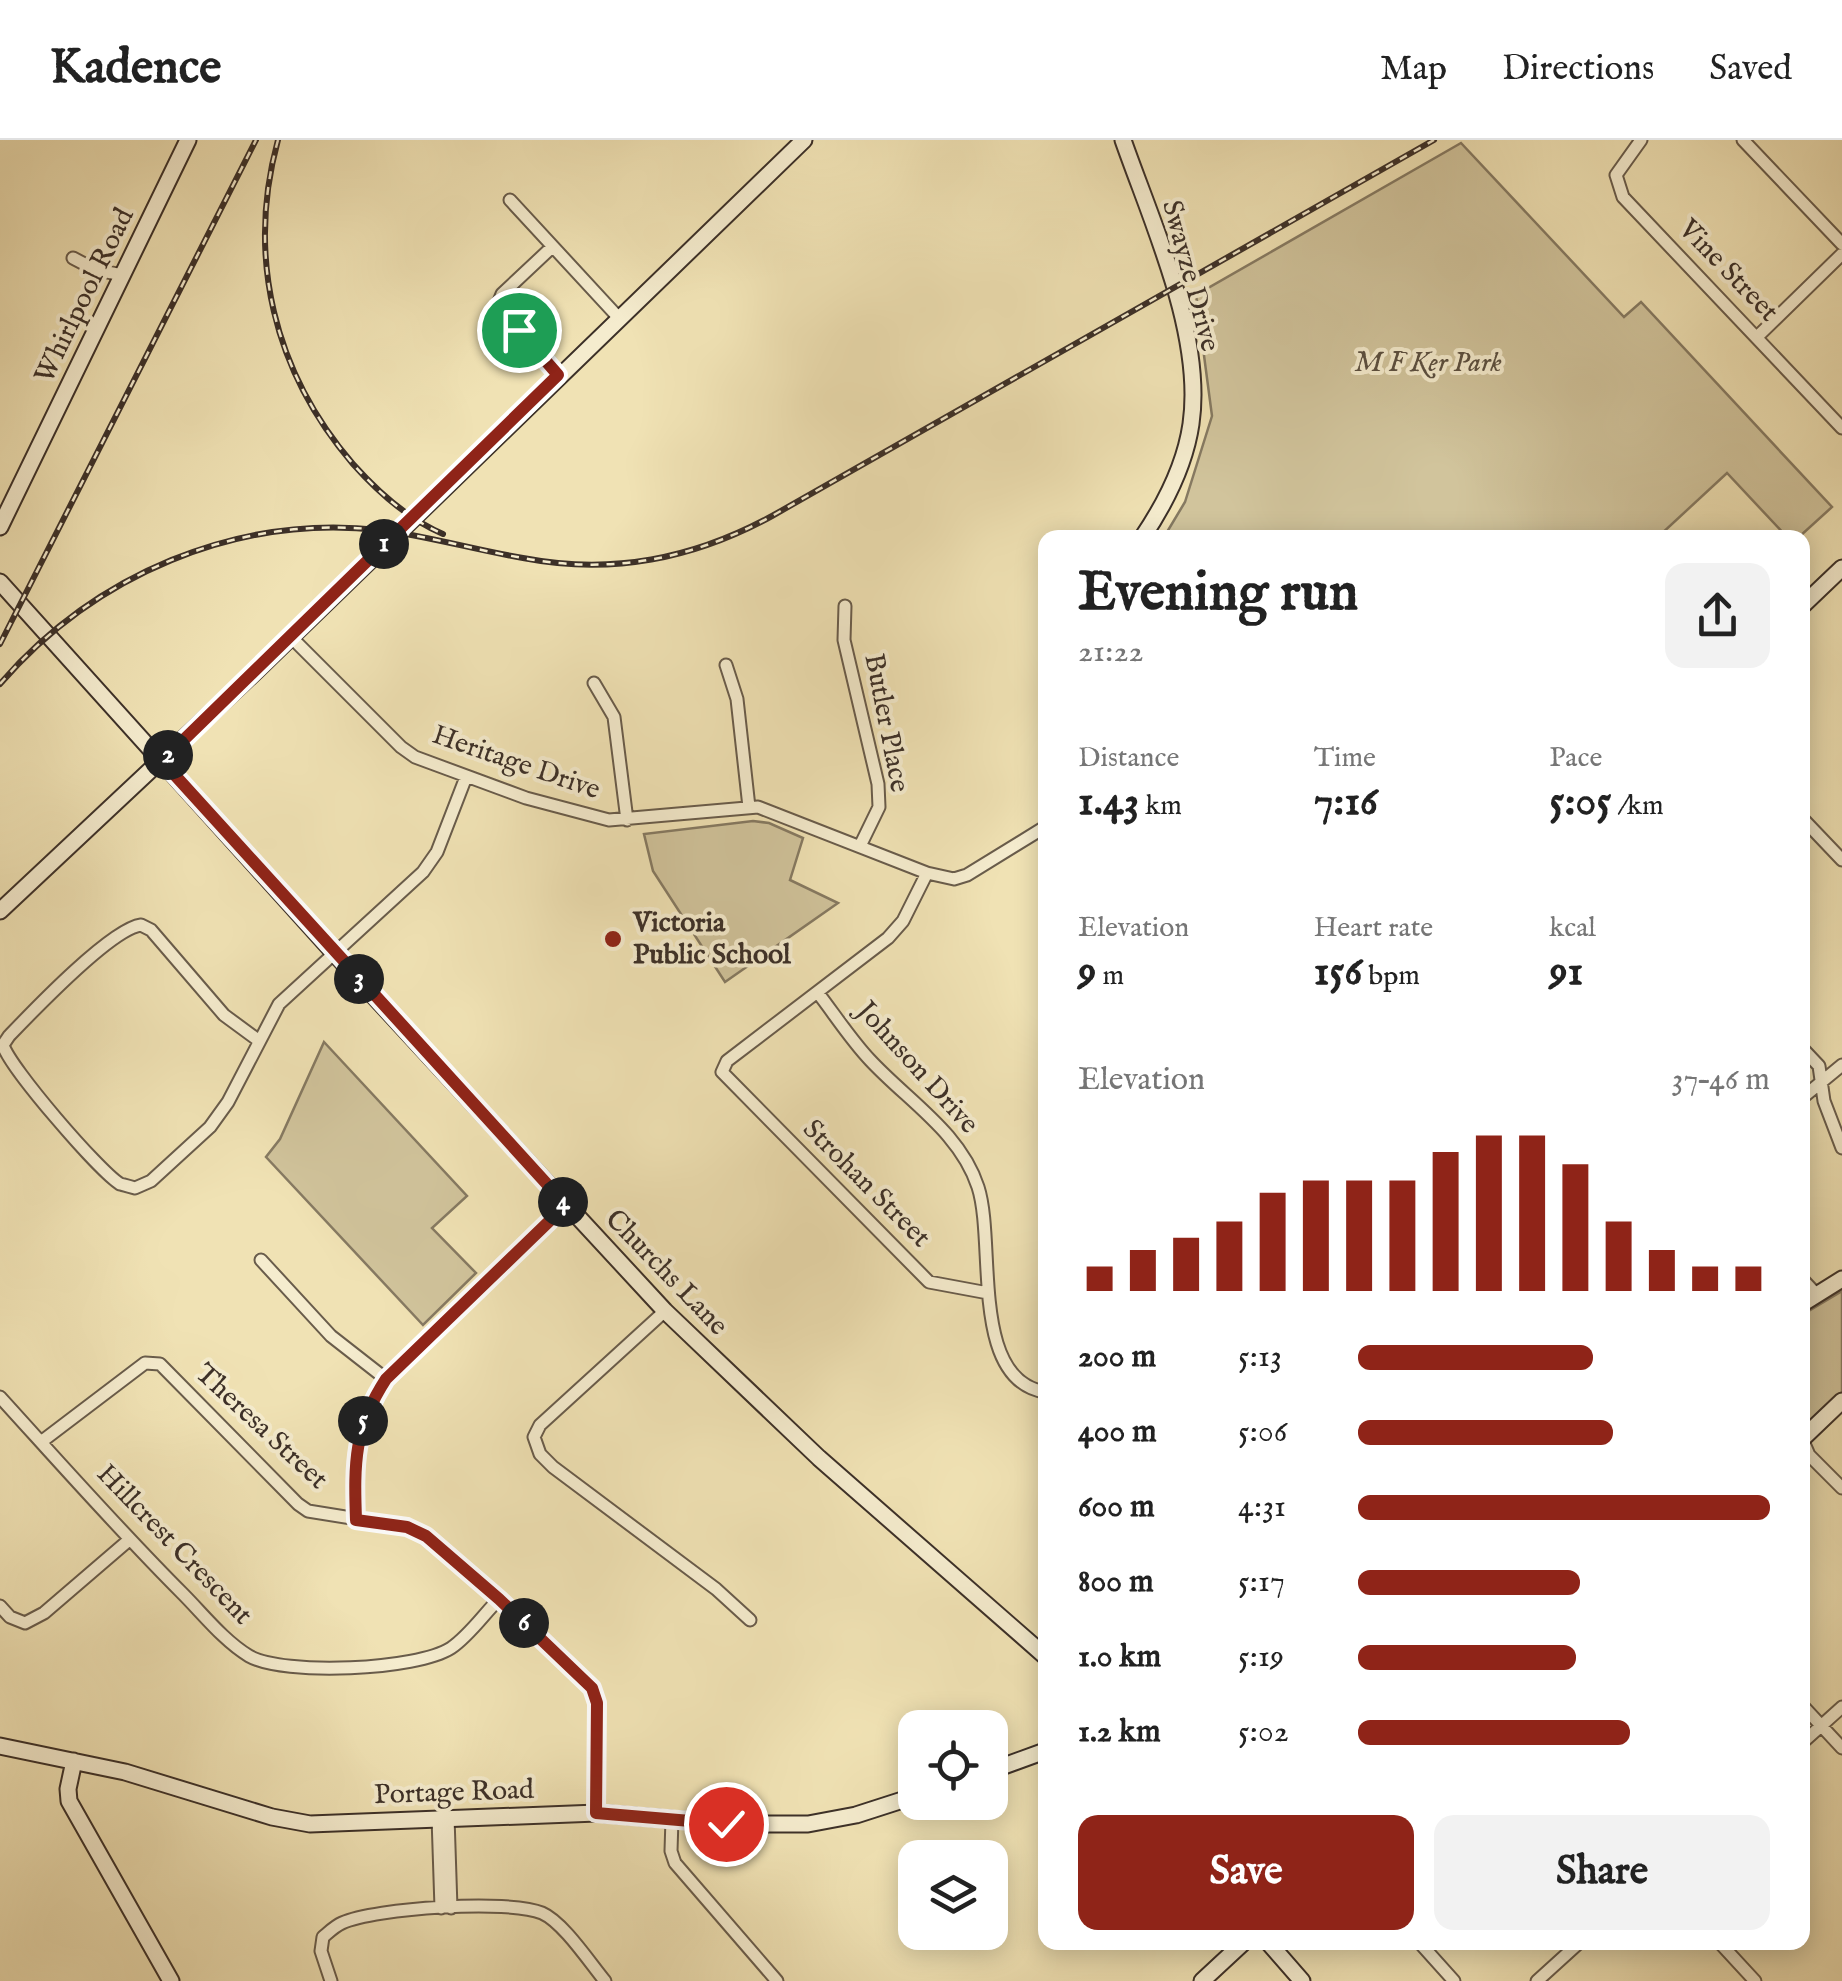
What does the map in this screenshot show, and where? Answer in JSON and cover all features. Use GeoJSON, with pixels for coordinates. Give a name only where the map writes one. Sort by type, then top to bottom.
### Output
{"type":"FeatureCollection","features":[{"type":"Feature","properties":{"kind":"street","name":"Whirlpool Road"},"geometry":{"type":"LineString","coordinates":[[0,527],[188,140]]}},
{"type":"Feature","properties":{"kind":"street"},"geometry":{"type":"LineString","coordinates":[[0,911],[162,761],[804,140]]}},
{"type":"Feature","properties":{"kind":"street","name":"Swayze Drive"},"geometry":{"type":"LineString","coordinates":[[1122,140],[1174,290],[1190,358],[1191,423],[1185,452],[1168,497],[1147,530]]}},
{"type":"Feature","properties":{"kind":"street","name":"Vine Street"},"geometry":{"type":"LineString","coordinates":[[1641,140],[1616,175],[1623,197],[1842,428]]}},
{"type":"Feature","properties":{"kind":"street"},"geometry":{"type":"LineString","coordinates":[[1744,140],[1842,244]]}},
{"type":"Feature","properties":{"kind":"street"},"geometry":{"type":"LineString","coordinates":[[510,200],[618,318]]}},
{"type":"Feature","properties":{"kind":"street"},"geometry":{"type":"LineString","coordinates":[[551,248],[502,294],[498,304],[505,320],[558,375]]}},
{"type":"Feature","properties":{"kind":"street"},"geometry":{"type":"LineString","coordinates":[[1757,337],[1842,254]]}},
{"type":"Feature","properties":{"kind":"street"},"geometry":{"type":"LineString","coordinates":[[73,258],[96,270],[123,275]]}},
{"type":"Feature","properties":{"kind":"street"},"geometry":{"type":"LineString","coordinates":[[1810,598],[1842,568]]}},
{"type":"Feature","properties":{"kind":"street","name":"Churchs Lane"},"geometry":{"type":"LineString","coordinates":[[0,582],[665,1310],[818,1458],[1038,1650]]}},
{"type":"Feature","properties":{"kind":"street","name":"Butler Place"},"geometry":{"type":"LineString","coordinates":[[845,606],[844,640],[878,784],[879,807],[860,846]]}},
{"type":"Feature","properties":{"kind":"street","name":"Heritage Drive"},"geometry":{"type":"LineString","coordinates":[[291,637],[401,748],[466,777],[584,815],[627,820],[758,806],[927,873],[954,879],[968,875],[1038,831]]}},
{"type":"Feature","properties":{"kind":"street"},"geometry":{"type":"LineString","coordinates":[[726,665],[737,699],[748,807]]}},
{"type":"Feature","properties":{"kind":"street"},"geometry":{"type":"LineString","coordinates":[[594,683],[614,717],[627,820]]}},
{"type":"Feature","properties":{"kind":"street"},"geometry":{"type":"LineString","coordinates":[[258,1040],[224,1015],[151,930],[141,925],[125,930],[23,1022],[3,1046],[14,1066],[120,1184],[136,1188],[151,1180],[210,1127],[228,1102],[279,1004],[423,872],[437,852],[466,777]]}},
{"type":"Feature","properties":{"kind":"street"},"geometry":{"type":"LineString","coordinates":[[1810,826],[1842,860]]}},
{"type":"Feature","properties":{"kind":"street"},"geometry":{"type":"LineString","coordinates":[[818,993],[896,929],[927,873]]}},
{"type":"Feature","properties":{"kind":"street","name":"Strohan Street"},"geometry":{"type":"LineString","coordinates":[[818,993],[727,1062],[722,1072],[929,1282],[988,1294]]}},
{"type":"Feature","properties":{"kind":"street","name":"Johnson Drive"},"geometry":{"type":"LineString","coordinates":[[818,993],[869,1059],[946,1133],[966,1159],[979,1190],[987,1229],[988,1294],[1000,1355],[1010,1372],[1026,1386],[1038,1390]]}},
{"type":"Feature","properties":{"kind":"street"},"geometry":{"type":"LineString","coordinates":[[1810,1056],[1819,1066],[1824,1102],[1842,1148]]}},
{"type":"Feature","properties":{"kind":"street"},"geometry":{"type":"LineString","coordinates":[[1810,1092],[1842,1066]]}},
{"type":"Feature","properties":{"kind":"street"},"geometry":{"type":"LineString","coordinates":[[356,1520],[355,1464],[364,1414],[386,1379],[566,1205]]}},
{"type":"Feature","properties":{"kind":"street"},"geometry":{"type":"LineString","coordinates":[[262,1260],[331,1336],[386,1379]]}},
{"type":"Feature","properties":{"kind":"street"},"geometry":{"type":"LineString","coordinates":[[1810,1299],[1842,1279]]}},
{"type":"Feature","properties":{"kind":"street"},"geometry":{"type":"LineString","coordinates":[[1810,1287],[1817,1294]]}},
{"type":"Feature","properties":{"kind":"street"},"geometry":{"type":"LineString","coordinates":[[665,1310],[540,1424],[534,1437],[540,1454],[553,1466],[716,1589],[750,1620]]}},
{"type":"Feature","properties":{"kind":"street","name":"Theresa Street"},"geometry":{"type":"LineString","coordinates":[[41,1442],[145,1363],[160,1364],[308,1511],[407,1527],[426,1536],[592,1688],[597,1703],[596,1813]]}},
{"type":"Feature","properties":{"kind":"street","name":"Hillcrest Crescent"},"geometry":{"type":"LineString","coordinates":[[0,1397],[129,1540],[246,1655],[273,1663],[382,1667],[426,1660],[452,1646],[499,1599]]}},
{"type":"Feature","properties":{"kind":"street"},"geometry":{"type":"LineString","coordinates":[[1810,1431],[1842,1401]]}},
{"type":"Feature","properties":{"kind":"street"},"geometry":{"type":"LineString","coordinates":[[1810,1455],[1842,1488]]}},
{"type":"Feature","properties":{"kind":"street"},"geometry":{"type":"LineString","coordinates":[[0,1606],[25,1623],[44,1613],[129,1540]]}},
{"type":"Feature","properties":{"kind":"street"},"geometry":{"type":"LineString","coordinates":[[1810,1736],[1842,1707]]}},
{"type":"Feature","properties":{"kind":"street"},"geometry":{"type":"LineString","coordinates":[[1810,1713],[1842,1748]]}},
{"type":"Feature","properties":{"kind":"street","name":"Portage Road"},"geometry":{"type":"LineString","coordinates":[[0,1746],[125,1772],[290,1822],[329,1824],[596,1813],[761,1825],[808,1824],[898,1801]]}},
{"type":"Feature","properties":{"kind":"street"},"geometry":{"type":"LineString","coordinates":[[1008,1764],[1038,1754]]}},
{"type":"Feature","properties":{"kind":"street"},"geometry":{"type":"LineString","coordinates":[[74,1761],[69,1802],[171,1981]]}},
{"type":"Feature","properties":{"kind":"street"},"geometry":{"type":"LineString","coordinates":[[443,1817],[446,1908]]}},
{"type":"Feature","properties":{"kind":"street"},"geometry":{"type":"LineString","coordinates":[[672,1819],[671,1851],[675,1863],[777,1981]]}},
{"type":"Feature","properties":{"kind":"street"},"geometry":{"type":"LineString","coordinates":[[332,1981],[321,1951],[324,1937],[340,1923],[380,1912],[446,1908],[521,1908],[541,1912],[560,1928],[605,1981]]}},
{"type":"Feature","properties":{"kind":"street"},"geometry":{"type":"LineString","coordinates":[[1202,1981],[1235,1950]]}},
{"type":"Feature","properties":{"kind":"street"},"geometry":{"type":"LineString","coordinates":[[1275,1950],[1302,1981]]}},
{"type":"Feature","properties":{"kind":"street"},"geometry":{"type":"LineString","coordinates":[[1426,1950],[1454,1981]]}},
{"type":"Feature","properties":{"kind":"street"},"geometry":{"type":"LineString","coordinates":[[1537,1981],[1571,1950]]}},
{"type":"Feature","properties":{"kind":"street"},"geometry":{"type":"LineString","coordinates":[[1726,1950],[1755,1981]]}},
{"type":"Feature","properties":{"kind":"green space","name":"M F Ker Park"},"geometry":{"type":"Polygon","coordinates":[[[1461,143],[1624,317],[1641,302],[1832,507],[1807,530],[1780,530],[1727,473],[1666,530],[1168,530],[1185,502],[1212,416],[1196,295],[1461,143]]]}},
{"type":"Feature","properties":{"kind":"green space"},"geometry":{"type":"Polygon","coordinates":[[[753,821],[769,823],[803,838],[790,880],[838,903],[725,982],[653,871],[644,834],[753,821]]]}},
{"type":"Feature","properties":{"kind":"green space"},"geometry":{"type":"Polygon","coordinates":[[[324,1042],[467,1196],[432,1228],[476,1273],[423,1325],[266,1157],[280,1139],[324,1042]]]}},
{"type":"Feature","properties":{"kind":"green space"},"geometry":{"type":"Polygon","coordinates":[[[1842,1291],[1842,1392],[1810,1421],[1810,1310],[1842,1291]]]}},
{"type":"Feature","properties":{"kind":"railway"},"geometry":{"type":"LineString","coordinates":[[0,644],[256,140]]}},
{"type":"Feature","properties":{"kind":"railway"},"geometry":{"type":"LineString","coordinates":[[278,140],[265,227],[267,270],[286,352],[303,391],[353,464],[394,504],[443,534]]}},
{"type":"Feature","properties":{"kind":"railway"},"geometry":{"type":"LineString","coordinates":[[0,684],[37,645],[124,583],[171,560],[221,543],[273,532],[326,528],[380,530],[523,558],[588,565],[651,560],[712,543],[772,516],[1434,140]]}},
{"type":"Feature","properties":{"kind":"place","name":"Victoria Public School"},"geometry":{"type":"Point","coordinates":[613,939]}},
{"type":"Feature","properties":{"kind":"route"},"geometry":{"type":"LineString","coordinates":[[519,330],[558,375],[162,761],[566,1205],[386,1379],[364,1414],[355,1464],[356,1520],[407,1527],[426,1536],[592,1688],[597,1703],[596,1813],[726,1824]]}}]}
